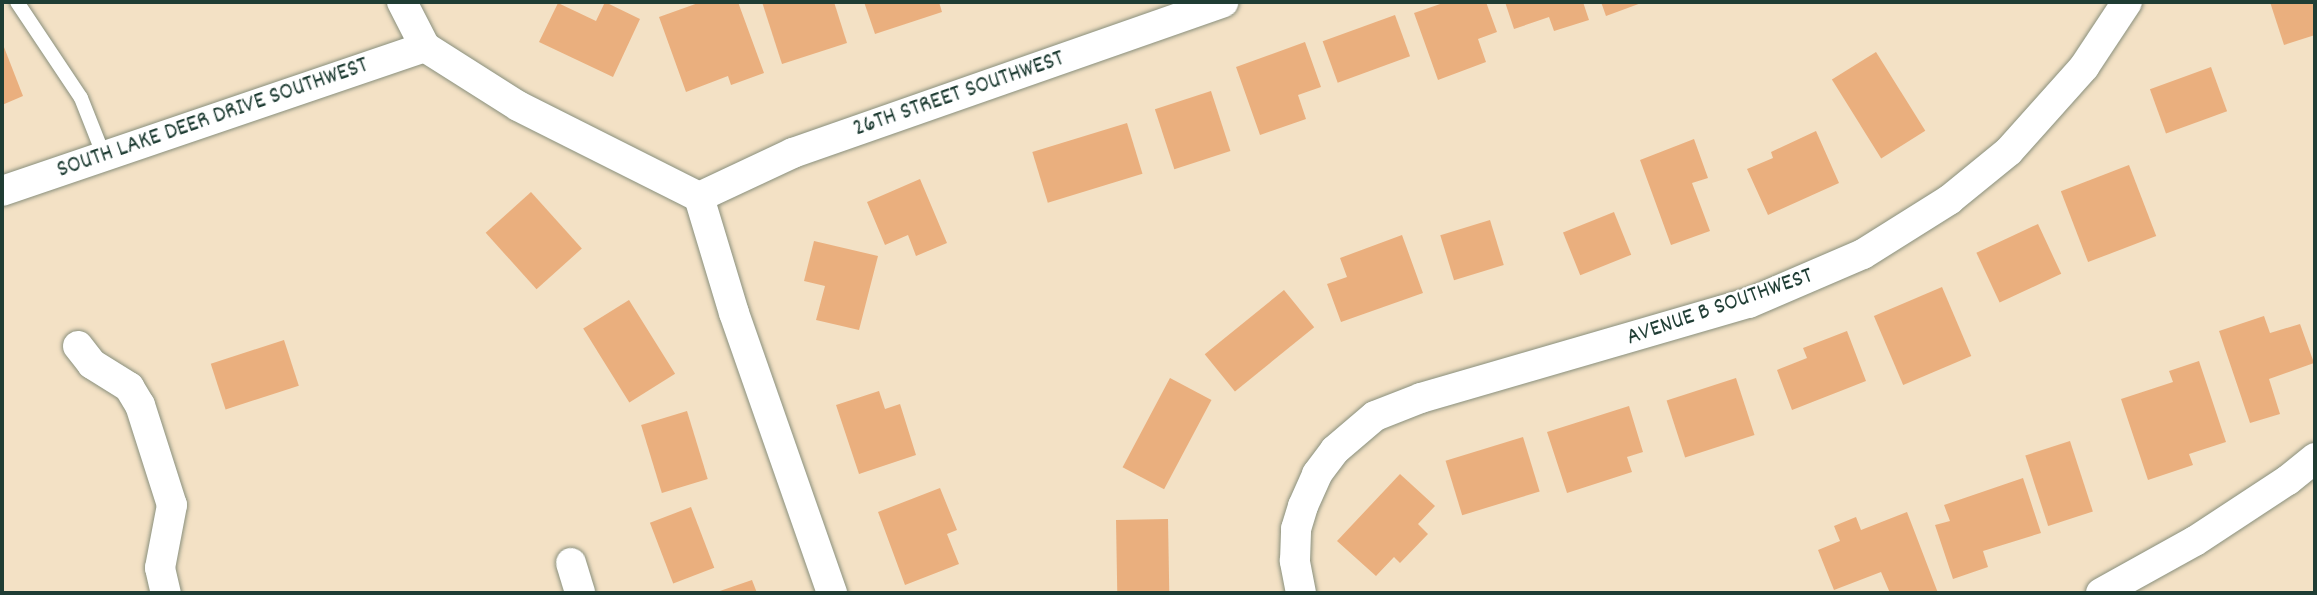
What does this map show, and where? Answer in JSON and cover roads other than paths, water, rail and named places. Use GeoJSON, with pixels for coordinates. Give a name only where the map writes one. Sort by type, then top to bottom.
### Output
{"type":"FeatureCollection","features":[{"type":"Feature","properties":{"kind":"street"},"geometry":{"type":"LineString","coordinates":[[402,2],[425,47],[518,106],[699,197],[734,313],[832,593]]}},
{"type":"Feature","properties":{"kind":"street","name":"26TH STREET SOUTHWEST"},"geometry":{"type":"LineString","coordinates":[[699,197],[793,153],[1223,2]]}},
{"type":"Feature","properties":{"kind":"street","name":"AVENUE B SOUTHWEST"},"geometry":{"type":"LineString","coordinates":[[1301,593],[1295,561],[1296,529],[1303,506],[1317,474],[1348,438],[1375,416],[1421,398],[1749,303],[1863,254],[1949,200],[2009,150],[2084,67],[2127,2]]}},
{"type":"Feature","properties":{"kind":"street","name":"SOUTH LAKE DEER DRIVE SOUTHWEST"},"geometry":{"type":"LineString","coordinates":[[2,191],[425,47]]}},
{"type":"Feature","properties":{"kind":"street"},"geometry":{"type":"LineString","coordinates":[[78,346],[92,364],[129,387],[140,405],[172,505],[160,568],[166,593]]}},
{"type":"Feature","properties":{"kind":"street"},"geometry":{"type":"LineString","coordinates":[[2101,593],[2195,541],[2288,480],[2315,458]]}},
{"type":"Feature","properties":{"kind":"street"},"geometry":{"type":"LineString","coordinates":[[571,563],[580,593]]}},
{"type":"Feature","properties":{"kind":"lane"},"geometry":{"type":"LineString","coordinates":[[17,2],[81,98],[104,156]]}}]}
